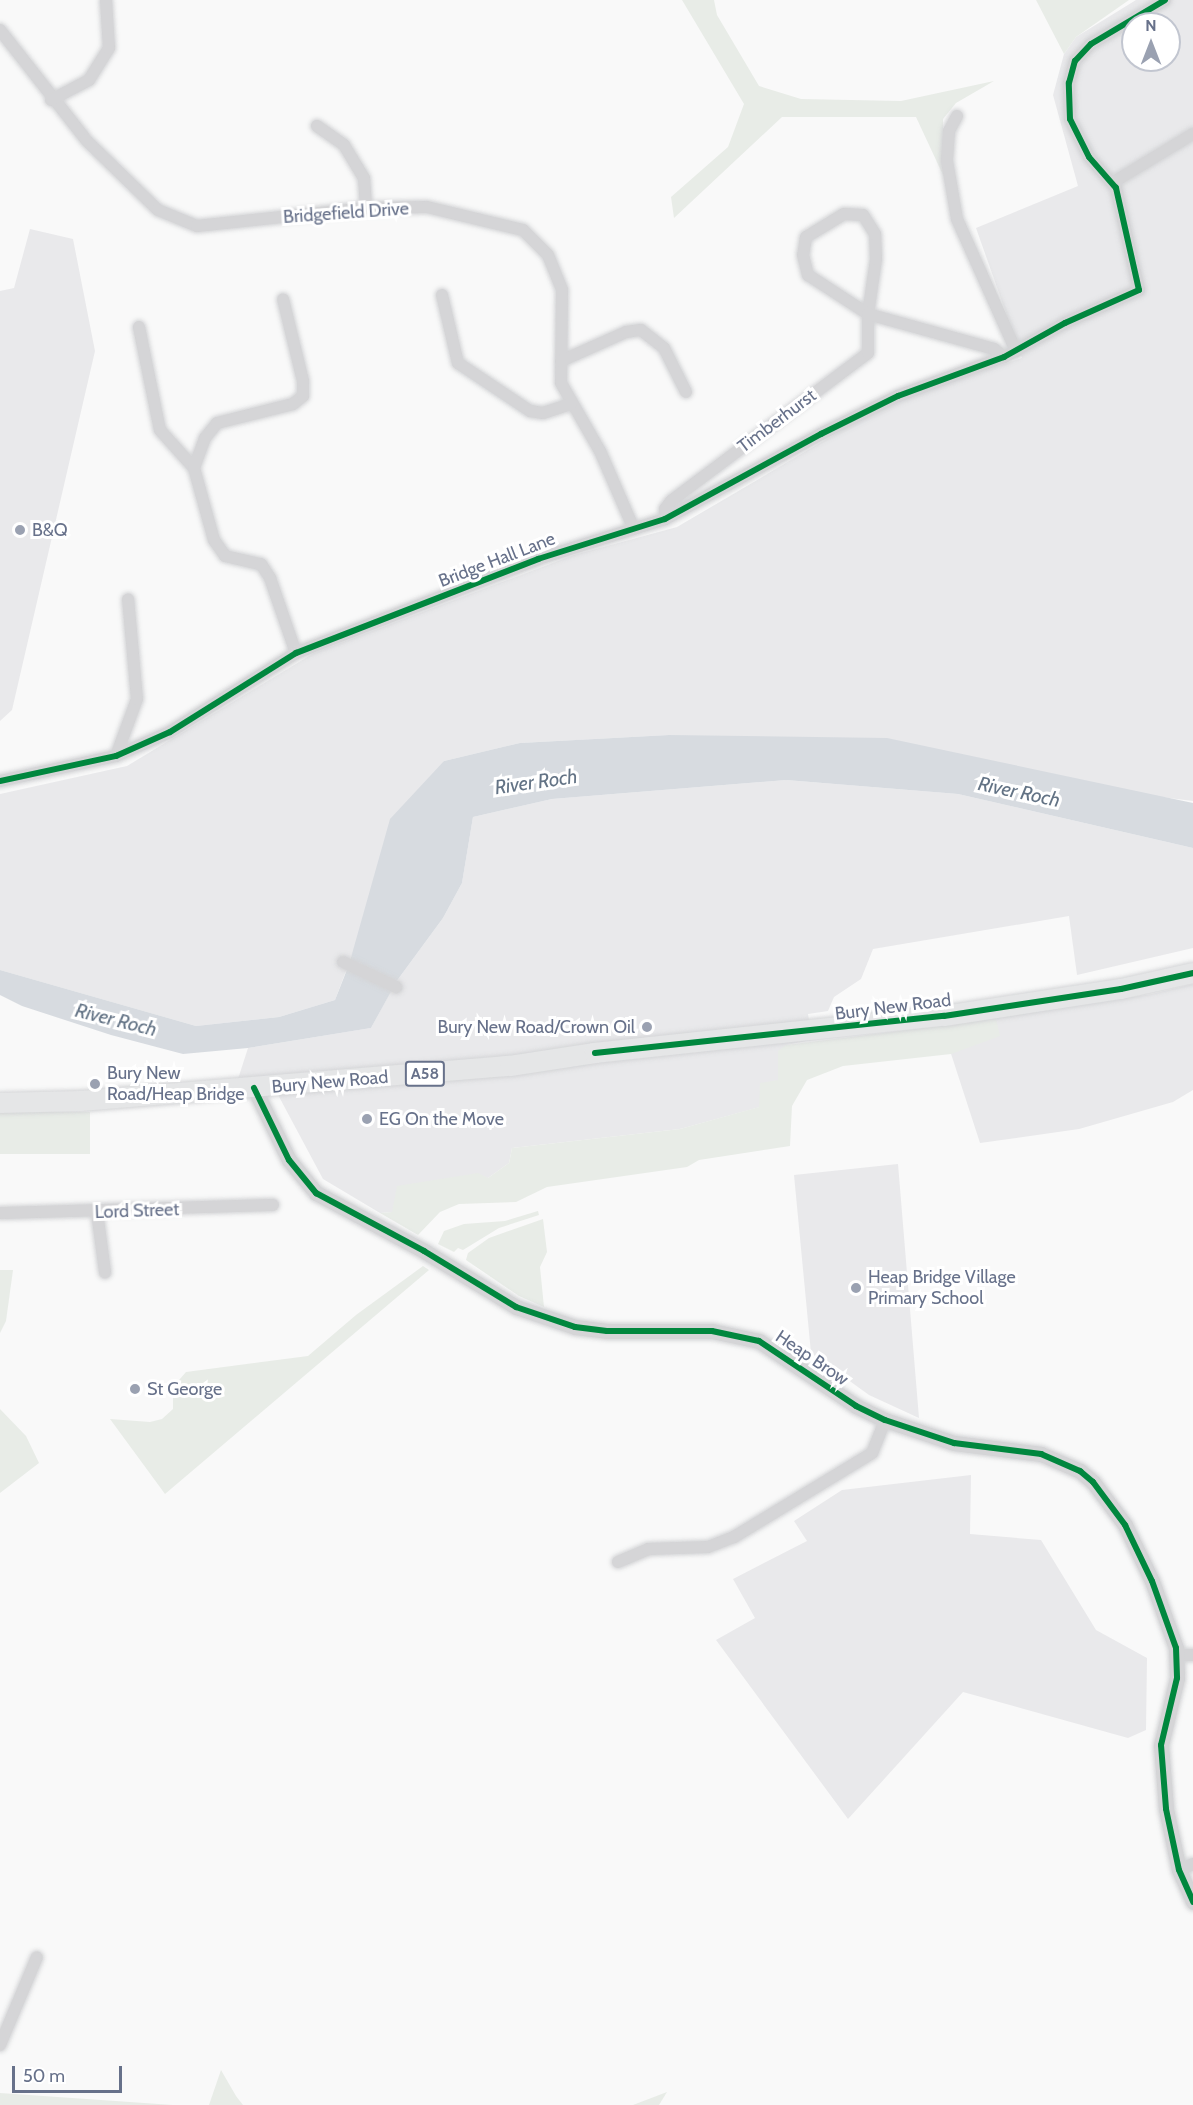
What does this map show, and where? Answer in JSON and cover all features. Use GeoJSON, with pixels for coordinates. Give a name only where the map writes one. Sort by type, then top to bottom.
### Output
{"type":"FeatureCollection","features":[{"type":"Feature","properties":{"kind":"highway","name":"Bury New Road"},"geometry":{"type":"LineString","coordinates":[[0,1103],[254,1088],[510,1066],[595,1053],[901,1022],[1121,989],[1193,973]]}},
{"type":"Feature","properties":{"kind":"street"},"geometry":{"type":"LineString","coordinates":[[51,100],[89,80],[108,48],[106,0]]}},
{"type":"Feature","properties":{"kind":"street"},"geometry":{"type":"LineString","coordinates":[[1165,0],[1091,44],[1075,61],[1069,83],[1070,119],[1089,156],[1112,183],[1193,134]]}},
{"type":"Feature","properties":{"kind":"street","name":"Bridgefield Drive"},"geometry":{"type":"LineString","coordinates":[[0,30],[51,100],[85,139],[158,210],[197,226],[366,208],[427,207],[523,230],[548,255],[562,290],[561,383],[600,451],[633,527]]}},
{"type":"Feature","properties":{"kind":"street"},"geometry":{"type":"LineString","coordinates":[[957,116],[949,131],[947,161],[957,219],[1016,351]]}},
{"type":"Feature","properties":{"kind":"street"},"geometry":{"type":"LineString","coordinates":[[317,126],[344,145],[364,178],[366,208]]}},
{"type":"Feature","properties":{"kind":"street","name":"Bridge Hall Lane"},"geometry":{"type":"LineString","coordinates":[[0,781],[116,756],[170,732],[296,653],[633,527],[665,519],[821,434],[898,396],[1004,357],[1065,322],[1139,290],[1112,183]]}},
{"type":"Feature","properties":{"kind":"street","name":"Timberhurst"},"geometry":{"type":"LineString","coordinates":[[665,519],[665,509],[671,501],[868,353],[868,314],[876,258],[875,234],[863,215],[844,214],[806,237],[803,255],[808,275],[868,314],[994,349],[1004,357]]}},
{"type":"Feature","properties":{"kind":"street"},"geometry":{"type":"LineString","coordinates":[[442,295],[458,363],[530,411],[543,413],[571,404]]}},
{"type":"Feature","properties":{"kind":"street"},"geometry":{"type":"LineString","coordinates":[[194,468],[205,438],[217,423],[293,404],[303,396],[303,381],[283,299]]}},
{"type":"Feature","properties":{"kind":"street"},"geometry":{"type":"LineString","coordinates":[[139,327],[160,430],[194,468],[214,540],[225,556],[261,564],[270,578],[296,653]]}},
{"type":"Feature","properties":{"kind":"street"},"geometry":{"type":"LineString","coordinates":[[561,360],[626,332],[641,330],[664,348],[686,392]]}},
{"type":"Feature","properties":{"kind":"street"},"geometry":{"type":"LineString","coordinates":[[116,756],[137,699],[128,599]]}},
{"type":"Feature","properties":{"kind":"street"},"geometry":{"type":"LineString","coordinates":[[343,962],[396,987]]}},
{"type":"Feature","properties":{"kind":"street","name":"Heap Brow"},"geometry":{"type":"LineString","coordinates":[[254,1088],[289,1160],[316,1193],[424,1251],[516,1307],[575,1328],[607,1331],[712,1331],[759,1341],[856,1406],[885,1420],[954,1443],[1041,1454],[1080,1471],[1104,1492],[1125,1525],[1186,1655]]}},
{"type":"Feature","properties":{"kind":"street","name":"Lord Street"},"geometry":{"type":"LineString","coordinates":[[0,1213],[97,1212],[273,1205]]}},
{"type":"Feature","properties":{"kind":"street"},"geometry":{"type":"LineString","coordinates":[[97,1212],[105,1272]]}},
{"type":"Feature","properties":{"kind":"street"},"geometry":{"type":"LineString","coordinates":[[618,1562],[648,1550],[708,1547],[734,1537],[872,1453],[885,1420]]}},
{"type":"Feature","properties":{"kind":"street"},"geometry":{"type":"LineString","coordinates":[[1186,1655],[1161,1745],[1166,1809],[1186,1867],[1193,1902]]}},
{"type":"Feature","properties":{"kind":"street"},"geometry":{"type":"LineString","coordinates":[[0,2045],[36,1957]]}},
{"type":"Feature","properties":{"kind":"shaded area"},"geometry":{"type":"Polygon","coordinates":[[[682,0],[714,0],[717,15],[759,86],[801,99],[901,101],[994,81],[956,103],[943,119],[943,175],[916,117],[782,117],[674,218],[671,197],[728,147],[744,104],[682,0]]]}},
{"type":"Feature","properties":{"kind":"shaded area"},"geometry":{"type":"Polygon","coordinates":[[[1036,0],[1129,0],[1076,37],[1064,54],[1036,0]]]}},
{"type":"Feature","properties":{"kind":"shaded area"},"geometry":{"type":"Polygon","coordinates":[[[1136,0],[1193,0],[1193,801],[669,735],[520,743],[444,761],[357,942],[335,1000],[279,1017],[196,1026],[0,970],[0,794],[127,766],[314,653],[574,555],[677,527],[890,402],[1022,358],[976,228],[1078,186],[1053,95],[1064,54],[1076,37],[1136,0]]]}},
{"type":"Feature","properties":{"kind":"shaded area"},"geometry":{"type":"Polygon","coordinates":[[[30,229],[73,239],[95,351],[12,710],[0,721],[0,291],[14,288],[30,229]]]}},
{"type":"Feature","properties":{"kind":"shaded area"},"geometry":{"type":"Polygon","coordinates":[[[786,780],[958,794],[1193,848],[1193,948],[1077,975],[1069,916],[873,949],[861,979],[834,997],[828,1011],[808,1014],[812,1040],[786,1045],[778,1081],[760,1107],[680,1129],[512,1148],[509,1163],[488,1178],[392,1212],[380,1213],[323,1179],[269,1078],[238,1079],[248,1048],[371,1028],[396,982],[443,918],[462,883],[473,817],[552,799],[786,780]]]}},
{"type":"Feature","properties":{"kind":"shaded area"},"geometry":{"type":"Polygon","coordinates":[[[1193,984],[1193,1090],[1173,1102],[1079,1129],[980,1143],[942,1026],[1152,994],[1193,984]]]}},
{"type":"Feature","properties":{"kind":"shaded area"},"geometry":{"type":"Polygon","coordinates":[[[996,1019],[1000,1036],[951,1054],[843,1066],[807,1080],[792,1106],[790,1146],[699,1160],[687,1167],[547,1187],[516,1202],[459,1204],[440,1212],[418,1235],[380,1213],[392,1212],[397,1186],[478,1173],[488,1178],[509,1163],[512,1148],[680,1129],[759,1107],[760,1083],[778,1080],[778,1051],[786,1045],[996,1019]]]}},
{"type":"Feature","properties":{"kind":"shaded area"},"geometry":{"type":"Polygon","coordinates":[[[0,1112],[90,1112],[90,1154],[0,1154],[0,1112]]]}},
{"type":"Feature","properties":{"kind":"shaded area","name":"Heap Bridge Village Primary School"},"geometry":{"type":"Polygon","coordinates":[[[898,1164],[919,1418],[869,1395],[811,1353],[794,1175],[898,1164]]]}},
{"type":"Feature","properties":{"kind":"shaded area"},"geometry":{"type":"Polygon","coordinates":[[[538,1211],[539,1215],[499,1228],[463,1250],[458,1248],[454,1252],[438,1244],[444,1231],[464,1224],[505,1221],[538,1211]]]}},
{"type":"Feature","properties":{"kind":"shaded area"},"geometry":{"type":"Polygon","coordinates":[[[543,1219],[547,1252],[540,1267],[544,1307],[519,1296],[466,1260],[468,1253],[489,1238],[543,1219]]]}},
{"type":"Feature","properties":{"kind":"shaded area"},"geometry":{"type":"Polygon","coordinates":[[[423,1266],[429,1270],[165,1494],[110,1419],[150,1422],[162,1419],[173,1409],[173,1387],[186,1372],[308,1356],[356,1315],[423,1266]]]}},
{"type":"Feature","properties":{"kind":"shaded area"},"geometry":{"type":"Polygon","coordinates":[[[0,1270],[13,1270],[6,1321],[0,1333],[0,1270]]]}},
{"type":"Feature","properties":{"kind":"shaded area"},"geometry":{"type":"Polygon","coordinates":[[[0,1409],[26,1436],[39,1463],[0,1493],[0,1409]]]}},
{"type":"Feature","properties":{"kind":"shaded area"},"geometry":{"type":"Polygon","coordinates":[[[971,1475],[970,1534],[1041,1540],[1096,1630],[1147,1658],[1146,1730],[1128,1738],[963,1692],[848,1819],[716,1640],[755,1618],[733,1579],[807,1541],[794,1521],[842,1490],[971,1475]]]}},
{"type":"Feature","properties":{"kind":"shaded area"},"geometry":{"type":"Polygon","coordinates":[[[221,2070],[236,2096],[243,2105],[209,2105],[221,2070]]]}},
{"type":"Feature","properties":{"kind":"shaded area"},"geometry":{"type":"Polygon","coordinates":[[[667,2092],[659,2105],[633,2105],[667,2092]]]}},
{"type":"Feature","properties":{"kind":"shaded area"},"geometry":{"type":"Polygon","coordinates":[[[0,2093],[173,2105],[0,2105],[0,2093]]]}},
{"type":"Feature","properties":{"kind":"water","name":"River Roch"},"geometry":{"type":"Polygon","coordinates":[[[669,735],[887,738],[1193,803],[1193,848],[958,794],[786,780],[552,799],[473,817],[462,883],[443,918],[396,982],[350,961],[390,819],[444,761],[520,743],[669,735]]]}},
{"type":"Feature","properties":{"kind":"water","name":"River Roch"},"geometry":{"type":"Polygon","coordinates":[[[348,967],[393,988],[371,1028],[248,1048],[183,1054],[111,1035],[22,1006],[0,995],[0,970],[196,1026],[279,1017],[335,1000],[348,967]]]}},
{"type":"Feature","properties":{"kind":"cycle path"},"geometry":{"type":"LineString","coordinates":[[0,781],[116,756],[170,732],[296,653],[538,559],[665,519],[821,434],[898,396],[1004,357],[1065,323],[1139,290],[1116,188],[1089,157],[1070,119],[1069,83],[1075,61],[1091,44],[1165,0]]}},
{"type":"Feature","properties":{"kind":"cycle path"},"geometry":{"type":"LineString","coordinates":[[595,1053],[944,1016],[1121,989],[1193,973]]}},
{"type":"Feature","properties":{"kind":"cycle path"},"geometry":{"type":"LineString","coordinates":[[254,1088],[289,1160],[316,1193],[424,1251],[516,1307],[575,1327],[607,1331],[712,1331],[759,1341],[856,1406],[885,1420],[954,1443],[1041,1454],[1080,1471],[1093,1482],[1125,1525],[1152,1581],[1176,1648],[1177,1678],[1161,1745],[1166,1809],[1179,1870],[1193,1902]]}},
{"type":"Feature","properties":{"kind":"place","name":"B&Q"},"geometry":{"type":"Point","coordinates":[20,530]}},
{"type":"Feature","properties":{"kind":"place","name":"Bury New Road/Crown Oil"},"geometry":{"type":"Point","coordinates":[647,1027]}},
{"type":"Feature","properties":{"kind":"place","name":"Bury New Road/Heap Bridge"},"geometry":{"type":"Point","coordinates":[95,1084]}},
{"type":"Feature","properties":{"kind":"place","name":"EG On the Move"},"geometry":{"type":"Point","coordinates":[367,1119]}},
{"type":"Feature","properties":{"kind":"place","name":"Heap Bridge Village Primary School"},"geometry":{"type":"Point","coordinates":[856,1288]}},
{"type":"Feature","properties":{"kind":"place","name":"St George"},"geometry":{"type":"Point","coordinates":[135,1389]}}]}
